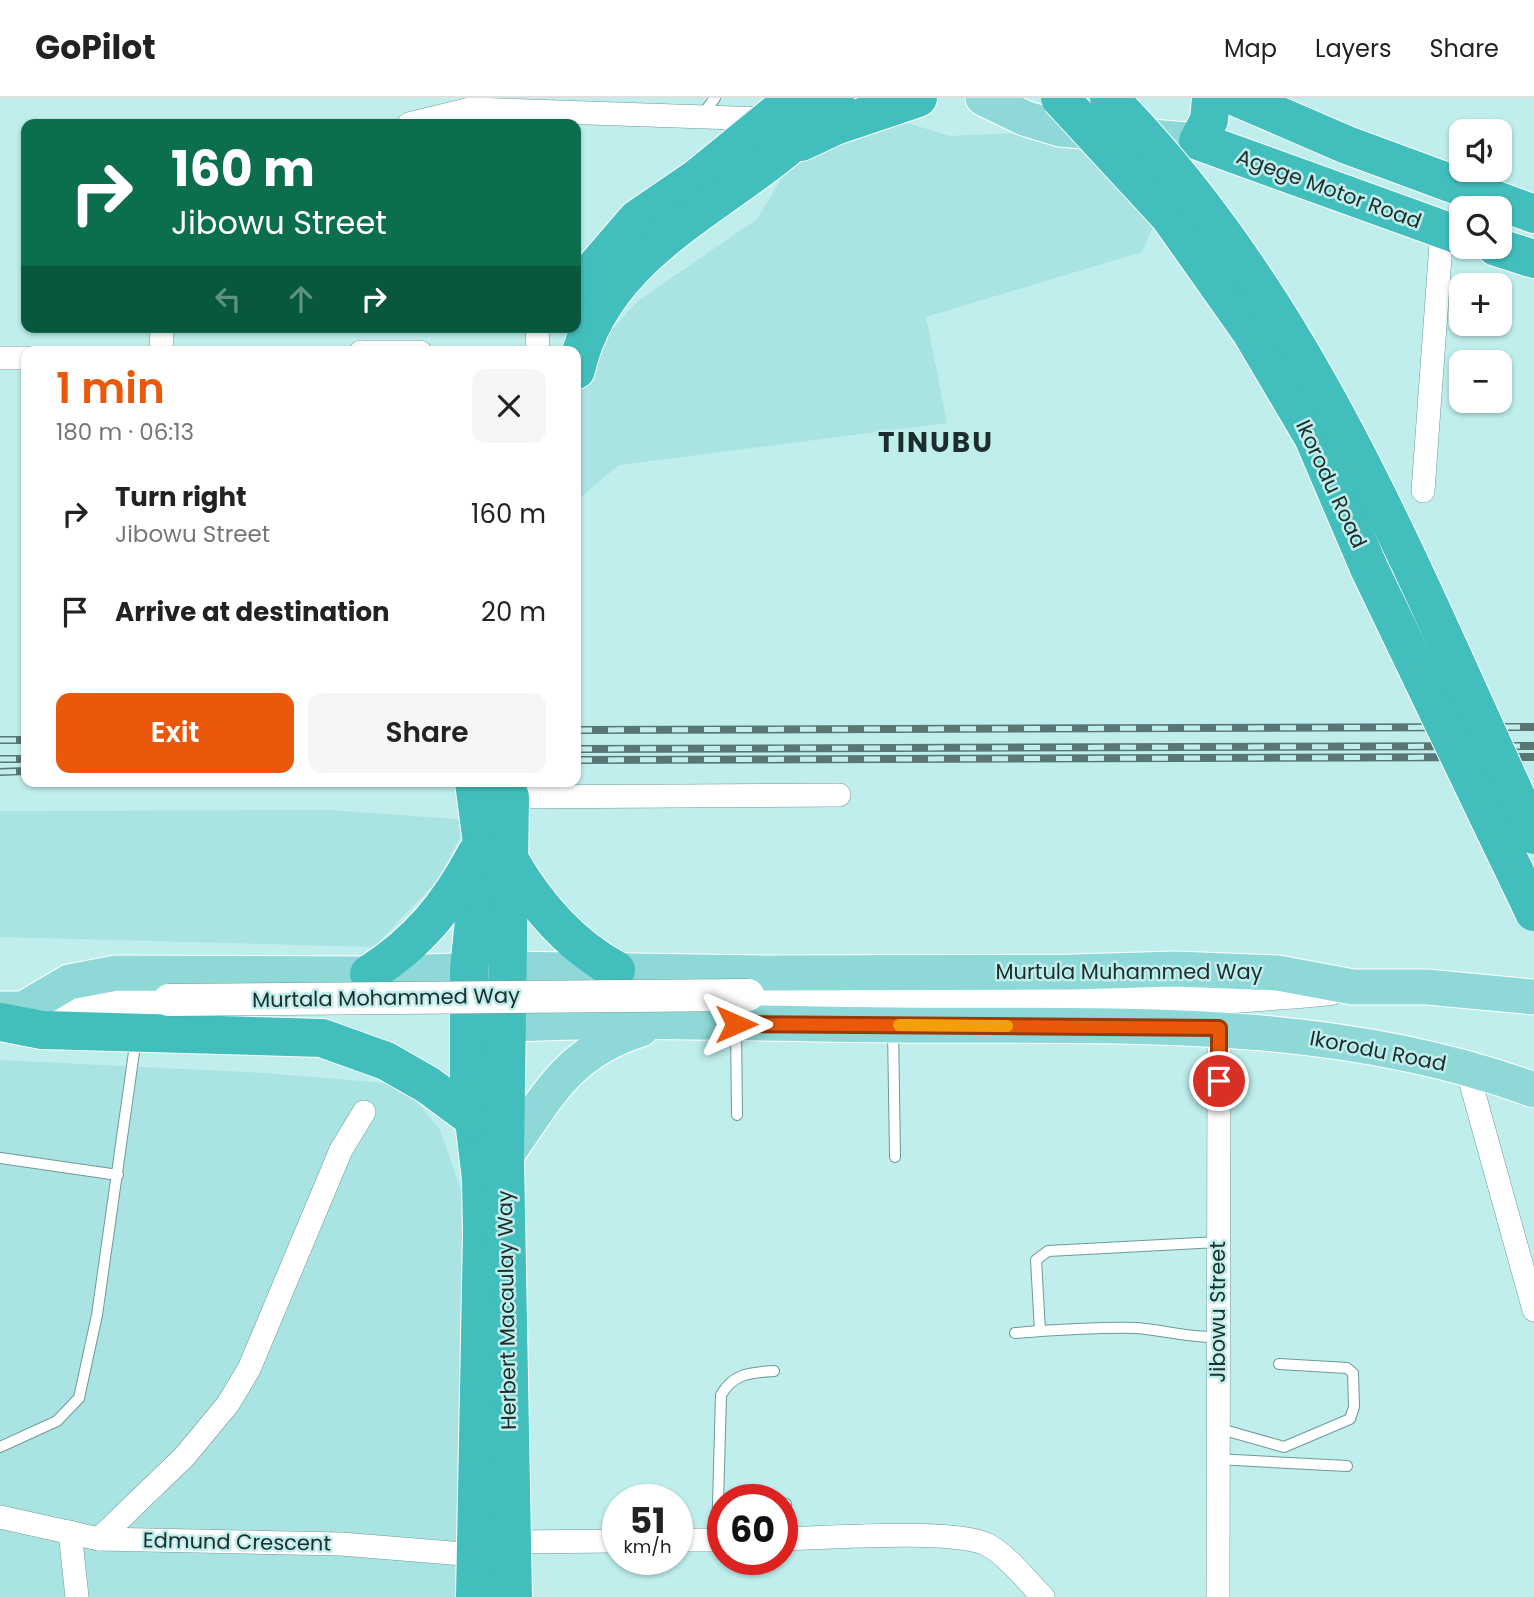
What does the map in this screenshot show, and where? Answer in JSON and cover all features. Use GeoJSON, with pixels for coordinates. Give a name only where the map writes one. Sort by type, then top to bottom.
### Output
{"type":"FeatureCollection","features":[{"type":"Feature","properties":{"kind":"highway"},"geometry":{"type":"LineString","coordinates":[[581,290],[593,270],[638,219],[785,114],[835,98]]}},
{"type":"Feature","properties":{"kind":"highway"},"geometry":{"type":"LineString","coordinates":[[785,114],[835,126],[918,98]]}},
{"type":"Feature","properties":{"kind":"highway","name":"Ikorodu Road"},"geometry":{"type":"LineString","coordinates":[[1060,98],[1169,216],[1251,332],[1313,437],[1369,568],[1534,912]]}},
{"type":"Feature","properties":{"kind":"highway","name":"Ikorodu Road"},"geometry":{"type":"LineString","coordinates":[[1109,98],[1192,189],[1262,288],[1320,382],[1398,537],[1534,835]]}},
{"type":"Feature","properties":{"kind":"highway"},"geometry":{"type":"LineString","coordinates":[[1198,141],[1209,120],[1211,98]]}},
{"type":"Feature","properties":{"kind":"highway"},"geometry":{"type":"LineString","coordinates":[[1238,98],[1347,145],[1534,214]]}},
{"type":"Feature","properties":{"kind":"highway"},"geometry":{"type":"LineString","coordinates":[[581,354],[590,326],[629,269],[687,220],[785,114]]}},
{"type":"Feature","properties":{"kind":"highway","name":"Agege Motor Road"},"geometry":{"type":"LineString","coordinates":[[1198,141],[1449,232]]}},
{"type":"Feature","properties":{"kind":"highway"},"geometry":{"type":"LineString","coordinates":[[1512,252],[1534,259]]}},
{"type":"Feature","properties":{"kind":"highway"},"geometry":{"type":"LineString","coordinates":[[476,787],[496,851],[527,891],[577,944],[616,971]]}},
{"type":"Feature","properties":{"kind":"highway"},"geometry":{"type":"LineString","coordinates":[[369,974],[402,953],[425,929],[464,877],[496,851],[507,790]]}},
{"type":"Feature","properties":{"kind":"highway","name":"Herbert Macaulay Way"},"geometry":{"type":"LineString","coordinates":[[496,851],[508,969],[512,1182],[513,1597]]}},
{"type":"Feature","properties":{"kind":"highway","name":"Herbert Macaulay Way"},"geometry":{"type":"LineString","coordinates":[[475,1597],[482,1234],[481,1179],[469,1078],[469,970],[496,851]]}},
{"type":"Feature","properties":{"kind":"highway"},"geometry":{"type":"LineString","coordinates":[[8,1014],[42,1030],[322,1038],[386,1061],[428,1086],[474,1119]]}},
{"type":"Feature","properties":{"kind":"main road"},"geometry":{"type":"LineString","coordinates":[[983,98],[1024,118],[1060,129],[1198,141]]}},
{"type":"Feature","properties":{"kind":"main road","name":"Murtula Muhammed Way"},"geometry":{"type":"LineString","coordinates":[[8,1014],[69,982],[116,973],[369,974],[508,969],[1075,987]]}},
{"type":"Feature","properties":{"kind":"main road","name":"Murtula Muhammed Way"},"geometry":{"type":"LineString","coordinates":[[469,1026],[662,1023],[742,1009],[1075,987],[1176,969],[1278,973],[1353,987],[1427,987],[1534,997]]}},
{"type":"Feature","properties":{"kind":"main road","name":"Murtala Mohammed Way"},"geometry":{"type":"LineString","coordinates":[[8,1014],[169,1000],[742,1009]]}},
{"type":"Feature","properties":{"kind":"main road","name":"Murtula Muhammed Way"},"geometry":{"type":"LineString","coordinates":[[742,1009],[893,1025],[1219,1028]]}},
{"type":"Feature","properties":{"kind":"main road"},"geometry":{"type":"LineString","coordinates":[[512,1182],[542,1099],[588,1053],[621,1036],[662,1023]]}},
{"type":"Feature","properties":{"kind":"main road","name":"Ikorodu Road"},"geometry":{"type":"LineString","coordinates":[[1219,1028],[1349,1041],[1468,1069],[1534,1090]]}},
{"type":"Feature","properties":{"kind":"street"},"geometry":{"type":"LineString","coordinates":[[431,119],[470,110],[709,106],[785,114]]}},
{"type":"Feature","properties":{"kind":"street"},"geometry":{"type":"LineString","coordinates":[[1423,491],[1449,259]]}},
{"type":"Feature","properties":{"kind":"street"},"geometry":{"type":"LineString","coordinates":[[0,358],[21,358]]}},
{"type":"Feature","properties":{"kind":"street"},"geometry":{"type":"LineString","coordinates":[[507,790],[839,794]]}},
{"type":"Feature","properties":{"kind":"street","name":"Jibowu Street"},"geometry":{"type":"LineString","coordinates":[[1218,1597],[1216,1459],[1219,1028]]}},
{"type":"Feature","properties":{"kind":"street"},"geometry":{"type":"LineString","coordinates":[[1468,1069],[1534,1310]]}},
{"type":"Feature","properties":{"kind":"street"},"geometry":{"type":"LineString","coordinates":[[99,1539],[185,1456],[228,1404],[250,1368],[341,1150],[364,1112]]}},
{"type":"Feature","properties":{"kind":"street","name":"Edmund Crescent"},"geometry":{"type":"LineString","coordinates":[[0,1517],[99,1539],[341,1544],[476,1555]]}},
{"type":"Feature","properties":{"kind":"street"},"geometry":{"type":"LineString","coordinates":[[70,1532],[76,1597]]}},
{"type":"Feature","properties":{"kind":"street"},"geometry":{"type":"LineString","coordinates":[[798,1539],[939,1536],[967,1539],[988,1545],[1043,1597]]}},
{"type":"Feature","properties":{"kind":"street"},"geometry":{"type":"LineString","coordinates":[[512,1542],[602,1541]]}},
{"type":"Feature","properties":{"kind":"lane"},"geometry":{"type":"LineString","coordinates":[[737,1115],[742,1009]]}},
{"type":"Feature","properties":{"kind":"lane"},"geometry":{"type":"LineString","coordinates":[[893,1025],[895,1157]]}},
{"type":"Feature","properties":{"kind":"lane"},"geometry":{"type":"LineString","coordinates":[[0,1447],[57,1421],[79,1398],[97,1315],[136,1032]]}},
{"type":"Feature","properties":{"kind":"lane"},"geometry":{"type":"LineString","coordinates":[[0,1158],[118,1175]]}},
{"type":"Feature","properties":{"kind":"lane"},"geometry":{"type":"LineString","coordinates":[[1040,1331],[1036,1260],[1048,1251],[1219,1242]]}},
{"type":"Feature","properties":{"kind":"lane"},"geometry":{"type":"LineString","coordinates":[[1015,1334],[1133,1328],[1157,1330],[1189,1338],[1218,1337]]}},
{"type":"Feature","properties":{"kind":"lane"},"geometry":{"type":"LineString","coordinates":[[1217,1428],[1284,1447],[1350,1419],[1354,1407],[1353,1373],[1348,1368],[1279,1364]]}},
{"type":"Feature","properties":{"kind":"lane"},"geometry":{"type":"LineString","coordinates":[[720,1484],[721,1395],[729,1381],[744,1373],[774,1371]]}},
{"type":"Feature","properties":{"kind":"lane"},"geometry":{"type":"LineString","coordinates":[[1216,1459],[1347,1466]]}},
{"type":"Feature","properties":{"kind":"shaded area"},"geometry":{"type":"Polygon","coordinates":[[[830,98],[949,136],[1083,130],[1157,218],[1142,252],[926,317],[947,423],[619,465],[582,496],[581,364],[638,301],[757,219],[830,98]]]}},
{"type":"Feature","properties":{"kind":"shaded area"},"geometry":{"type":"Polygon","coordinates":[[[329,810],[469,820],[437,881],[374,947],[0,937],[0,811],[329,810]]]}},
{"type":"Feature","properties":{"kind":"shaded area"},"geometry":{"type":"Polygon","coordinates":[[[0,1060],[264,1073],[385,1083],[414,1098],[440,1130],[462,1193],[462,1597],[0,1597],[0,1060]]]}},
{"type":"Feature","properties":{"kind":"railway"},"geometry":{"type":"LineString","coordinates":[[581,730],[1534,727]]}},
{"type":"Feature","properties":{"kind":"railway"},"geometry":{"type":"LineString","coordinates":[[0,740],[21,740]]}},
{"type":"Feature","properties":{"kind":"railway"},"geometry":{"type":"LineString","coordinates":[[581,749],[1534,746]]}},
{"type":"Feature","properties":{"kind":"railway"},"geometry":{"type":"LineString","coordinates":[[581,760],[1534,757]]}},
{"type":"Feature","properties":{"kind":"railway"},"geometry":{"type":"LineString","coordinates":[[0,759],[21,759]]}},
{"type":"Feature","properties":{"kind":"railway"},"geometry":{"type":"LineString","coordinates":[[0,772],[21,771]]}},
{"type":"Feature","properties":{"kind":"slow traffic"},"geometry":{"type":"LineString","coordinates":[[899,1025],[1007,1026]]}},
{"type":"Feature","properties":{"kind":"district","name":"TINUBU"},"geometry":{"type":"Point","coordinates":[936,442]}},
{"type":"Feature","properties":{"kind":"route"},"geometry":{"type":"LineString","coordinates":[[736,1024],[1219,1028],[1219,1081]]}}]}
